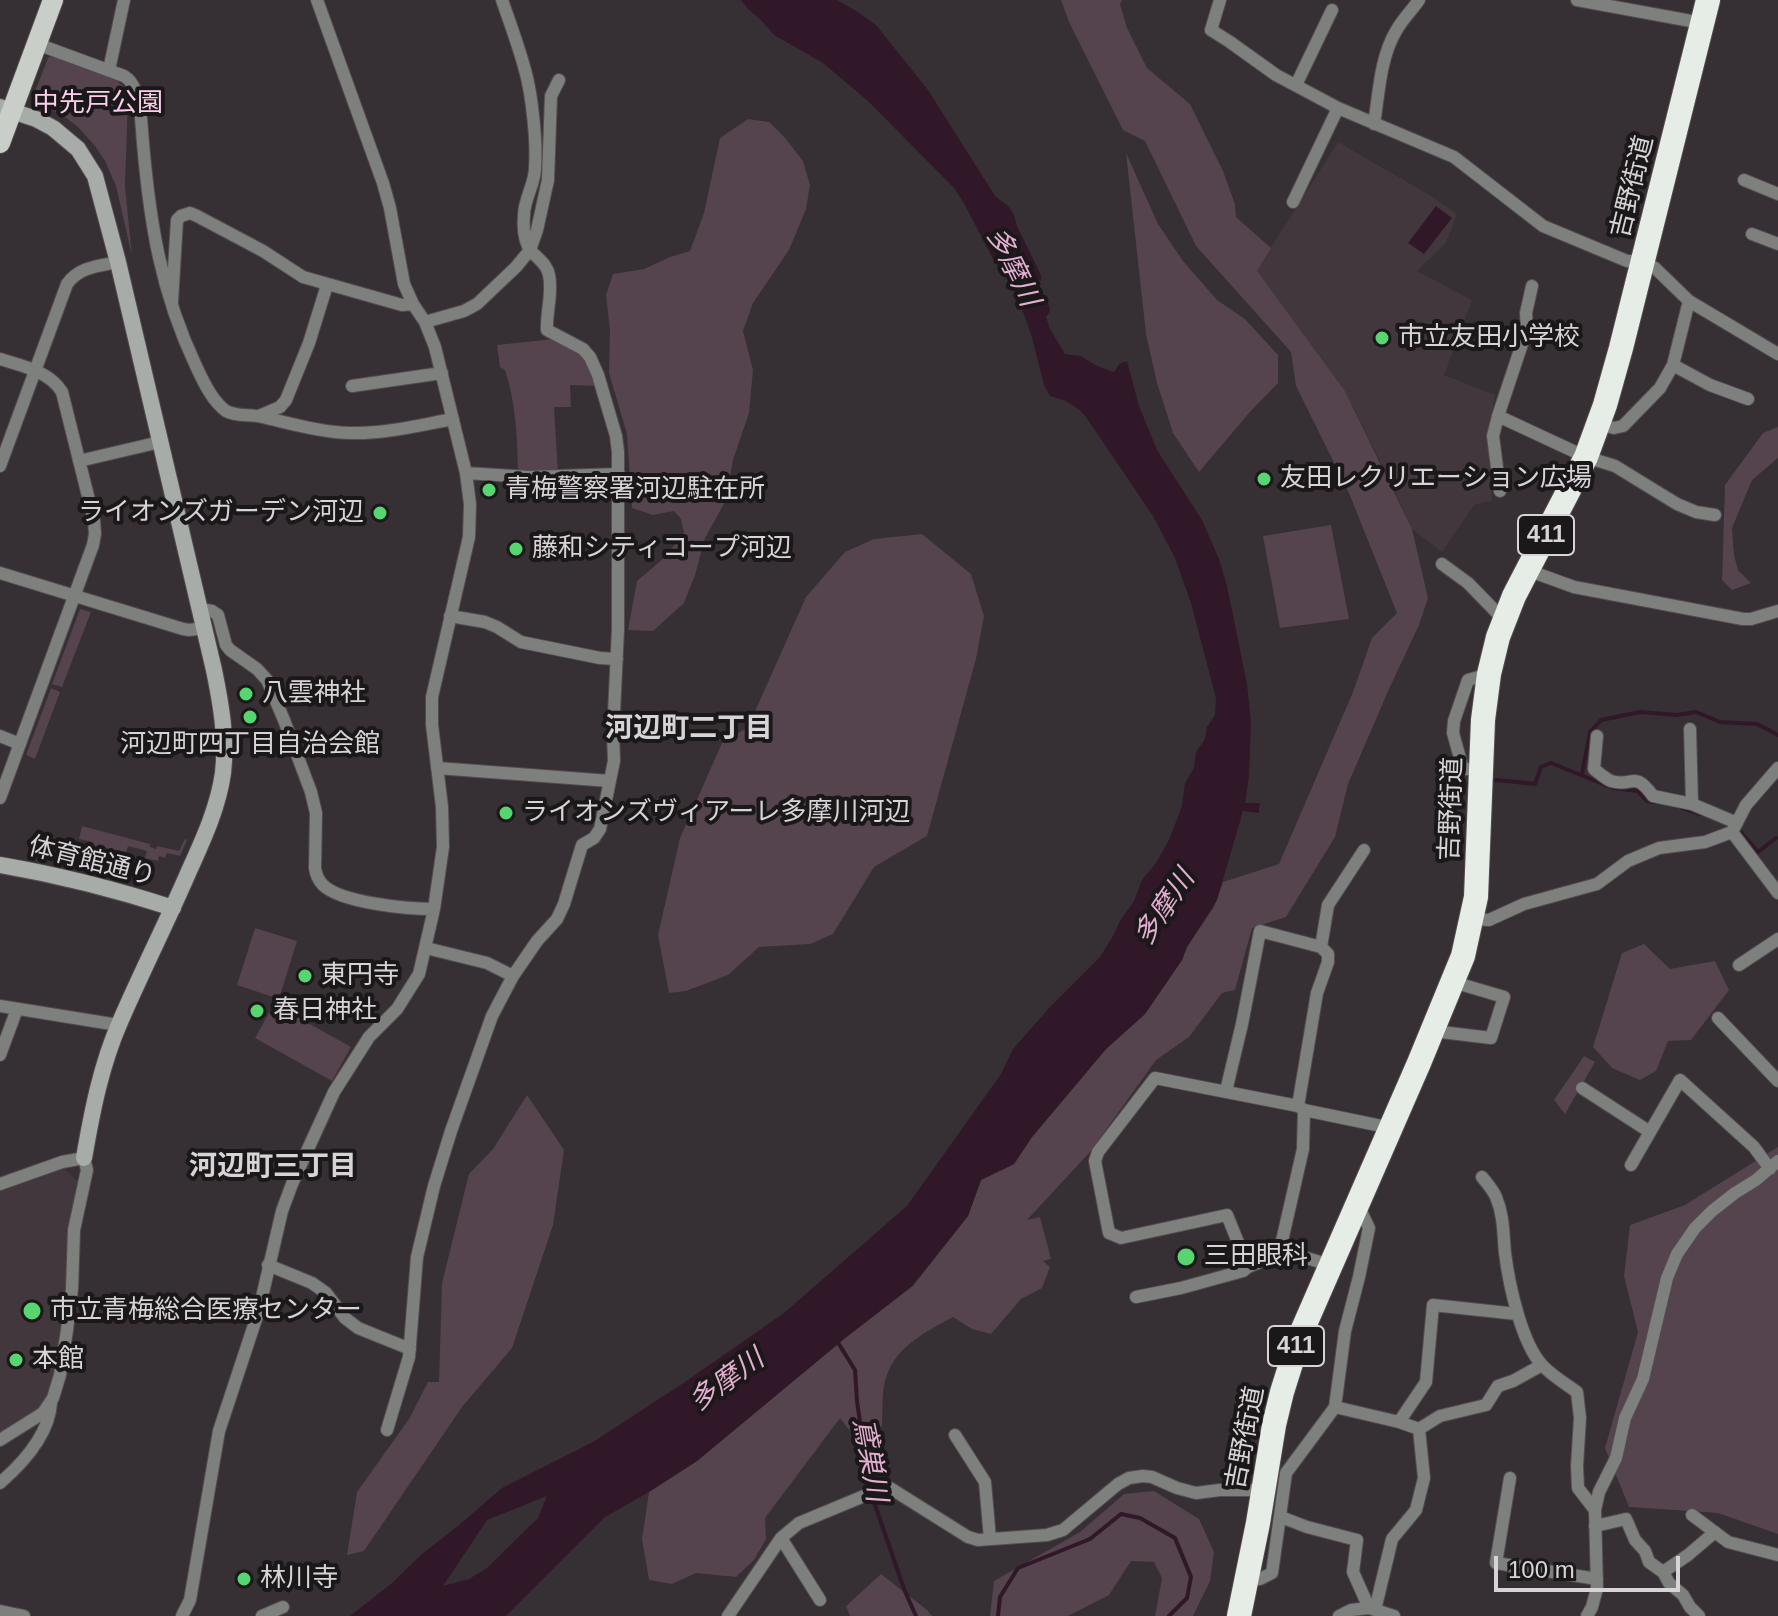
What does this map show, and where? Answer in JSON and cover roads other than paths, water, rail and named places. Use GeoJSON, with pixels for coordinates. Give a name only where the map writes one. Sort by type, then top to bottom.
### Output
{"type":"FeatureCollection","features":[{"type":"Feature","properties":{"kind":"highway","name":"吉野街道"},"geometry":{"type":"LineString","coordinates":[[1239,1616],[1274,1425],[1299,1338],[1463,956],[1472,919],[1478,868],[1483,720],[1489,674],[1504,620],[1586,457],[1598,424],[1620,353],[1705,11]]}},
{"type":"Feature","properties":{"kind":"main road"},"geometry":{"type":"LineString","coordinates":[[0,143],[6,109],[37,44],[53,0]]}},
{"type":"Feature","properties":{"kind":"street"},"geometry":{"type":"LineString","coordinates":[[109,70],[124,0]]}},
{"type":"Feature","properties":{"kind":"street"},"geometry":{"type":"LineString","coordinates":[[182,1616],[190,1600],[219,1431],[259,1310],[287,1197],[334,1092],[369,1037],[403,1000],[419,974],[426,948],[443,837],[432,725],[432,692],[469,537],[470,504],[466,473],[435,347],[425,322],[413,304],[400,268],[383,183],[317,0]]}},
{"type":"Feature","properties":{"kind":"street"},"geometry":{"type":"LineString","coordinates":[[387,1430],[410,1349],[417,1257],[442,1159],[482,1041],[513,976],[557,919],[582,845],[594,838],[600,829],[614,761],[619,474],[616,436],[595,365],[583,349],[547,330],[550,277],[547,267],[530,250],[525,238],[524,213],[536,159],[530,94],[502,0]]}},
{"type":"Feature","properties":{"kind":"street"},"geometry":{"type":"LineString","coordinates":[[1220,0],[1211,30],[1276,75],[1338,108],[1454,157],[1532,218],[1555,232],[1627,261],[1642,261],[1655,268],[1689,301],[1778,354]]}},
{"type":"Feature","properties":{"kind":"street"},"geometry":{"type":"LineString","coordinates":[[1374,124],[1390,43],[1397,28],[1419,0]]}},
{"type":"Feature","properties":{"kind":"street"},"geometry":{"type":"LineString","coordinates":[[1577,0],[1705,11]]}},
{"type":"Feature","properties":{"kind":"street"},"geometry":{"type":"LineString","coordinates":[[1296,85],[1332,10]]}},
{"type":"Feature","properties":{"kind":"street"},"geometry":{"type":"LineString","coordinates":[[37,44],[130,79],[136,91],[162,279],[181,335],[217,402],[234,414],[348,433],[453,419]]}},
{"type":"Feature","properties":{"kind":"street"},"geometry":{"type":"LineString","coordinates":[[425,322],[477,304],[530,250],[548,180],[551,96],[559,80]]}},
{"type":"Feature","properties":{"kind":"street"},"geometry":{"type":"LineString","coordinates":[[1293,202],[1338,108]]}},
{"type":"Feature","properties":{"kind":"street"},"geometry":{"type":"LineString","coordinates":[[0,1483],[26,1457],[50,1418],[67,1330],[74,1230],[87,1170],[84,1158],[100,1079],[118,1025],[212,816],[223,775],[225,751],[223,714],[205,628],[102,195],[88,162],[67,138],[36,119],[6,109]]}},
{"type":"Feature","properties":{"kind":"street"},"geometry":{"type":"LineString","coordinates":[[1744,180],[1778,194]]}},
{"type":"Feature","properties":{"kind":"street"},"geometry":{"type":"LineString","coordinates":[[172,307],[177,220],[190,213],[263,251],[303,277],[402,305],[413,304]]}},
{"type":"Feature","properties":{"kind":"street"},"geometry":{"type":"LineString","coordinates":[[1752,234],[1778,244]]}},
{"type":"Feature","properties":{"kind":"street"},"geometry":{"type":"LineString","coordinates":[[0,466],[70,279],[87,268],[118,262]]}},
{"type":"Feature","properties":{"kind":"street"},"geometry":{"type":"LineString","coordinates":[[259,416],[280,407],[286,400],[309,343],[327,285]]}},
{"type":"Feature","properties":{"kind":"street"},"geometry":{"type":"LineString","coordinates":[[1500,491],[1493,436],[1527,329],[1526,313],[1532,286]]}},
{"type":"Feature","properties":{"kind":"street"},"geometry":{"type":"LineString","coordinates":[[1598,424],[1614,428],[1623,426],[1660,388],[1673,365],[1689,301]]}},
{"type":"Feature","properties":{"kind":"street"},"geometry":{"type":"LineString","coordinates":[[0,359],[52,379],[62,392],[95,534],[0,798]]}},
{"type":"Feature","properties":{"kind":"street"},"geometry":{"type":"LineString","coordinates":[[1673,365],[1710,385],[1748,399]]}},
{"type":"Feature","properties":{"kind":"street"},"geometry":{"type":"LineString","coordinates":[[352,386],[442,373]]}},
{"type":"Feature","properties":{"kind":"street"},"geometry":{"type":"LineString","coordinates":[[1498,416],[1586,457],[1615,466],[1677,504],[1696,512],[1715,515]]}},
{"type":"Feature","properties":{"kind":"street"},"geometry":{"type":"LineString","coordinates":[[79,461],[160,442]]}},
{"type":"Feature","properties":{"kind":"street"},"geometry":{"type":"LineString","coordinates":[[466,473],[529,477],[619,474]]}},
{"type":"Feature","properties":{"kind":"street"},"geometry":{"type":"LineString","coordinates":[[1442,564],[1468,583],[1504,620]]}},
{"type":"Feature","properties":{"kind":"street"},"geometry":{"type":"LineString","coordinates":[[1527,570],[1574,587],[1743,619],[1778,611]]}},
{"type":"Feature","properties":{"kind":"street"},"geometry":{"type":"LineString","coordinates":[[0,573],[183,629],[205,628]]}},
{"type":"Feature","properties":{"kind":"street"},"geometry":{"type":"LineString","coordinates":[[200,609],[218,615],[226,645],[267,680],[279,706],[316,813],[315,868],[321,883],[335,892],[385,906],[434,909]]}},
{"type":"Feature","properties":{"kind":"street"},"geometry":{"type":"LineString","coordinates":[[450,616],[485,622],[521,642],[617,659]]}},
{"type":"Feature","properties":{"kind":"street"},"geometry":{"type":"LineString","coordinates":[[1690,729],[1692,804]]}},
{"type":"Feature","properties":{"kind":"street"},"geometry":{"type":"LineString","coordinates":[[0,736],[20,744]]}},
{"type":"Feature","properties":{"kind":"street"},"geometry":{"type":"LineString","coordinates":[[1597,736],[1594,769],[1612,781],[1638,781],[1645,784],[1653,796],[1692,804],[1734,828],[1778,893]]}},
{"type":"Feature","properties":{"kind":"street"},"geometry":{"type":"LineString","coordinates":[[437,768],[610,781]]}},
{"type":"Feature","properties":{"kind":"street"},"geometry":{"type":"LineString","coordinates":[[1472,919],[1489,920],[1524,904],[1597,884],[1628,861],[1659,848],[1705,842],[1734,828],[1746,805],[1778,768]]}},
{"type":"Feature","properties":{"kind":"street"},"geometry":{"type":"LineString","coordinates":[[1321,947],[1328,905],[1364,850]]}},
{"type":"Feature","properties":{"kind":"street","name":"体育館通り"},"geometry":{"type":"LineString","coordinates":[[0,865],[173,908]]}},
{"type":"Feature","properties":{"kind":"street"},"geometry":{"type":"LineString","coordinates":[[1226,1091],[1260,931],[1321,947],[1328,954],[1328,962],[1317,993],[1301,1108],[1303,1149],[1279,1254]]}},
{"type":"Feature","properties":{"kind":"street"},"geometry":{"type":"LineString","coordinates":[[1739,965],[1778,939]]}},
{"type":"Feature","properties":{"kind":"street"},"geometry":{"type":"LineString","coordinates":[[426,948],[487,963],[513,976]]}},
{"type":"Feature","properties":{"kind":"street"},"geometry":{"type":"LineString","coordinates":[[1433,1031],[1491,1038],[1504,997],[1453,982]]}},
{"type":"Feature","properties":{"kind":"street"},"geometry":{"type":"LineString","coordinates":[[0,1006],[118,1025]]}},
{"type":"Feature","properties":{"kind":"street"},"geometry":{"type":"LineString","coordinates":[[0,1055],[17,1009]]}},
{"type":"Feature","properties":{"kind":"street"},"geometry":{"type":"LineString","coordinates":[[1718,1018],[1778,1081]]}},
{"type":"Feature","properties":{"kind":"street"},"geometry":{"type":"LineString","coordinates":[[1248,1267],[1227,1215],[1121,1238],[1109,1233],[1095,1161],[1098,1152],[1155,1078],[1391,1128]]}},
{"type":"Feature","properties":{"kind":"street"},"geometry":{"type":"LineString","coordinates":[[1587,1616],[1597,1588],[1595,1510],[1599,1492],[1616,1458],[1625,1418],[1643,1379],[1667,1278],[1677,1254],[1695,1228],[1712,1211],[1774,1165],[1680,1080],[1631,1165]]}},
{"type":"Feature","properties":{"kind":"street"},"geometry":{"type":"LineString","coordinates":[[1582,1088],[1650,1132]]}},
{"type":"Feature","properties":{"kind":"street"},"geometry":{"type":"LineString","coordinates":[[0,1181],[84,1158]]}},
{"type":"Feature","properties":{"kind":"street"},"geometry":{"type":"LineString","coordinates":[[1482,1177],[1495,1194],[1504,1221],[1505,1253],[1517,1314],[1528,1340],[1542,1365],[1577,1392],[1580,1418],[1578,1488],[1595,1510]]}},
{"type":"Feature","properties":{"kind":"street"},"geometry":{"type":"LineString","coordinates":[[1247,1579],[1260,1579],[1272,1573],[1286,1473],[1335,1407],[1345,1331],[1369,1228],[1357,1203]]}},
{"type":"Feature","properties":{"kind":"street"},"geometry":{"type":"LineString","coordinates":[[1136,1297],[1243,1271],[1279,1254],[1290,1253],[1330,1265]]}},
{"type":"Feature","properties":{"kind":"street"},"geometry":{"type":"LineString","coordinates":[[268,1265],[312,1283],[326,1293],[345,1318],[358,1328],[410,1349]]}},
{"type":"Feature","properties":{"kind":"street"},"geometry":{"type":"LineString","coordinates":[[1399,1422],[1426,1382],[1433,1305],[1517,1314]]}},
{"type":"Feature","properties":{"kind":"street"},"geometry":{"type":"LineString","coordinates":[[1419,1429],[1440,1416],[1486,1405],[1498,1386],[1542,1365]]}},
{"type":"Feature","properties":{"kind":"street"},"geometry":{"type":"LineString","coordinates":[[0,1440],[38,1417],[51,1402]]}},
{"type":"Feature","properties":{"kind":"street"},"geometry":{"type":"LineString","coordinates":[[1335,1407],[1419,1429]]}},
{"type":"Feature","properties":{"kind":"street"},"geometry":{"type":"LineString","coordinates":[[1372,1609],[1392,1539],[1416,1510],[1419,1499],[1424,1478],[1419,1429]]}},
{"type":"Feature","properties":{"kind":"street"},"geometry":{"type":"LineString","coordinates":[[955,1435],[985,1482],[990,1539]]}},
{"type":"Feature","properties":{"kind":"street"},"geometry":{"type":"LineString","coordinates":[[728,1616],[781,1538],[799,1523],[890,1488],[968,1537],[978,1540],[1047,1535],[1063,1530],[1129,1478],[1152,1477],[1196,1493],[1264,1490]]}},
{"type":"Feature","properties":{"kind":"street"},"geometry":{"type":"LineString","coordinates":[[1510,1478],[1496,1563],[1597,1579]]}},
{"type":"Feature","properties":{"kind":"street"},"geometry":{"type":"LineString","coordinates":[[1692,1515],[1728,1542],[1778,1555]]}},
{"type":"Feature","properties":{"kind":"street"},"geometry":{"type":"LineString","coordinates":[[1281,1517],[1357,1540],[1353,1572],[1372,1609]]}},
{"type":"Feature","properties":{"kind":"street"},"geometry":{"type":"LineString","coordinates":[[1595,1526],[1626,1519],[1649,1562],[1663,1572],[1699,1616]]}},
{"type":"Feature","properties":{"kind":"street"},"geometry":{"type":"LineString","coordinates":[[1663,1572],[1715,1532]]}},
{"type":"Feature","properties":{"kind":"street"},"geometry":{"type":"LineString","coordinates":[[781,1538],[820,1600]]}},
{"type":"Feature","properties":{"kind":"street"},"geometry":{"type":"LineString","coordinates":[[262,1616],[283,1607]]}},
{"type":"Feature","properties":{"kind":"street"},"geometry":{"type":"LineString","coordinates":[[1339,1616],[1351,1610],[1372,1609],[1394,1616]]}},
{"type":"Feature","properties":{"kind":"street"},"geometry":{"type":"LineString","coordinates":[[0,1611],[24,1616]]}},
{"type":"Feature","properties":{"kind":"water","name":"多摩川"},"geometry":{"type":"Polygon","coordinates":[[[741,0],[837,0],[876,25],[928,90],[995,196],[1014,215],[1041,275],[1041,281],[1036,278],[1034,282],[1049,307],[1046,317],[1050,329],[1065,354],[1081,356],[1113,372],[1119,364],[1127,361],[1139,406],[1157,450],[1202,520],[1227,586],[1247,684],[1251,722],[1245,805],[1259,807],[1259,813],[1243,811],[1217,900],[1182,960],[1145,1014],[1106,1049],[1032,1137],[1014,1164],[981,1180],[968,1216],[912,1286],[697,1461],[605,1517],[506,1616],[350,1616],[502,1488],[593,1442],[784,1313],[907,1206],[1001,1074],[1013,1049],[1100,957],[1134,901],[1142,880],[1169,840],[1182,806],[1185,783],[1194,768],[1196,752],[1215,715],[1216,698],[1191,603],[1175,558],[1153,516],[1086,417],[1066,401],[1050,396],[1014,287],[993,259],[954,188],[868,101],[823,63],[774,35],[741,0]],[[547,1496],[487,1520],[443,1586],[469,1579],[487,1568],[538,1518],[547,1496]]]}},
{"type":"Feature","properties":{"kind":"water"},"geometry":{"type":"Polygon","coordinates":[[[1436,206],[1452,218],[1424,254],[1408,243],[1436,206]]]}},
{"type":"Feature","properties":{"kind":"waterway"},"geometry":{"type":"LineString","coordinates":[[1582,774],[1590,732],[1601,720],[1640,712],[1677,715],[1696,712],[1720,722],[1757,724],[1778,735]]}},
{"type":"Feature","properties":{"kind":"waterway"},"geometry":{"type":"LineString","coordinates":[[1489,781],[1535,784],[1541,767],[1551,763],[1613,788],[1638,791],[1647,801],[1654,802]]}},
{"type":"Feature","properties":{"kind":"waterway"},"geometry":{"type":"LineString","coordinates":[[1459,787],[1472,784]]}},
{"type":"Feature","properties":{"kind":"waterway"},"geometry":{"type":"LineString","coordinates":[[1245,805],[1258,805]]}},
{"type":"Feature","properties":{"kind":"waterway"},"geometry":{"type":"LineString","coordinates":[[1682,808],[1700,814]]}},
{"type":"Feature","properties":{"kind":"waterway"},"geometry":{"type":"LineString","coordinates":[[1738,829],[1758,852],[1776,838]]}},
{"type":"Feature","properties":{"kind":"waterway","name":"鳶巣川"},"geometry":{"type":"LineString","coordinates":[[837,1341],[855,1370],[866,1465],[874,1502],[916,1616]]}},
{"type":"Feature","properties":{"kind":"waterway","name":"鳶巣川"},"geometry":{"type":"LineString","coordinates":[[998,1616],[1000,1597],[1018,1568],[1090,1539],[1121,1514],[1140,1518],[1175,1538],[1191,1577],[1187,1598],[1169,1616]]}},
{"type":"Feature","properties":{"kind":"place","name":"市立友田小学校"},"geometry":{"type":"Point","coordinates":[1382,338]}},
{"type":"Feature","properties":{"kind":"place","name":"友田レクリエーション広場"},"geometry":{"type":"Point","coordinates":[1264,479]}},
{"type":"Feature","properties":{"kind":"place","name":"青梅警察署河辺駐在所"},"geometry":{"type":"Point","coordinates":[489,490]}},
{"type":"Feature","properties":{"kind":"place","name":"ライオンズガーデン河辺"},"geometry":{"type":"Point","coordinates":[380,513]}},
{"type":"Feature","properties":{"kind":"place","name":"藤和シティコープ河辺"},"geometry":{"type":"Point","coordinates":[516,549]}},
{"type":"Feature","properties":{"kind":"place","name":"八雲神社"},"geometry":{"type":"Point","coordinates":[246,694]}},
{"type":"Feature","properties":{"kind":"place","name":"河辺町四丁目自治会館"},"geometry":{"type":"Point","coordinates":[250,717]}},
{"type":"Feature","properties":{"kind":"place","name":"ライオンズヴィアーレ多摩川河辺"},"geometry":{"type":"Point","coordinates":[506,813]}},
{"type":"Feature","properties":{"kind":"place","name":"東円寺"},"geometry":{"type":"Point","coordinates":[305,976]}},
{"type":"Feature","properties":{"kind":"place","name":"春日神社"},"geometry":{"type":"Point","coordinates":[257,1011]}},
{"type":"Feature","properties":{"kind":"place","name":"三田眼科"},"geometry":{"type":"Point","coordinates":[1186,1257]}},
{"type":"Feature","properties":{"kind":"place","name":"市立青梅総合医療センター"},"geometry":{"type":"Point","coordinates":[32,1311]}},
{"type":"Feature","properties":{"kind":"place","name":"本館"},"geometry":{"type":"Point","coordinates":[16,1360]}},
{"type":"Feature","properties":{"kind":"place","name":"林川寺"},"geometry":{"type":"Point","coordinates":[244,1579]}},
{"type":"Feature","properties":{"kind":"district","name":"河辺町二丁目"},"geometry":{"type":"Point","coordinates":[689,729]}},
{"type":"Feature","properties":{"kind":"district","name":"河辺町三丁目"},"geometry":{"type":"Point","coordinates":[273,1167]}},
{"type":"Feature","properties":{"kind":"park label","name":"中先戸公園"},"geometry":{"type":"Point","coordinates":[98,104]}}]}
